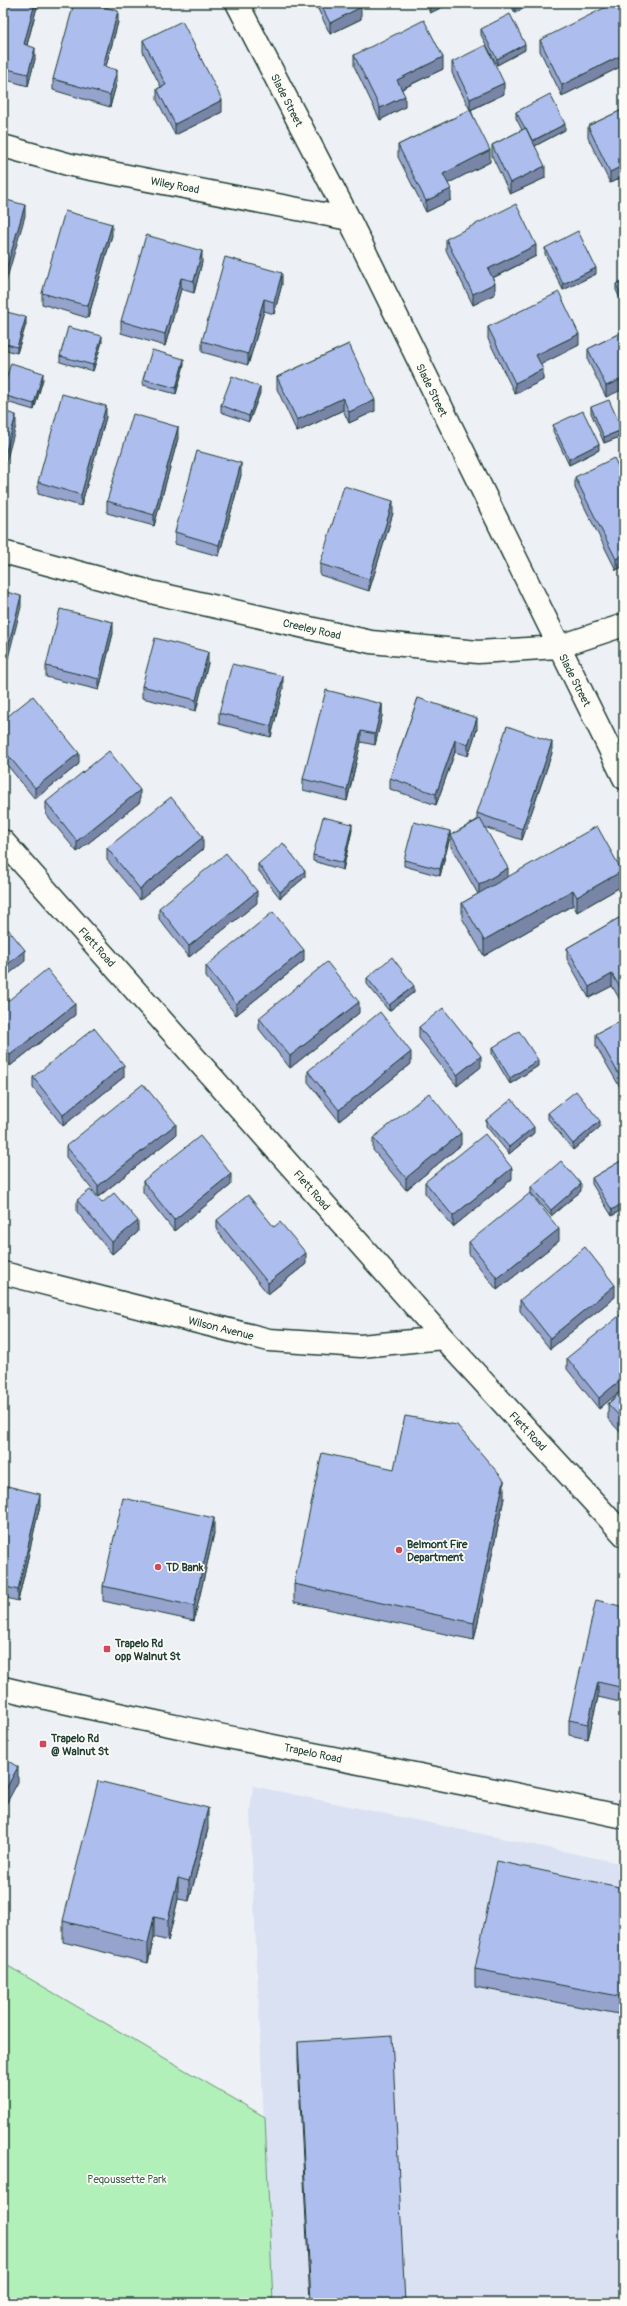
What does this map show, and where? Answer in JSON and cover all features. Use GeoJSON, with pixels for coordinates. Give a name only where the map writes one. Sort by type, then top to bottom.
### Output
{"type":"FeatureCollection","features":[{"type":"Feature","properties":{"kind":"street","name":"Slade Street"},"geometry":{"type":"LineString","coordinates":[[237,3],[348,219],[624,778]]}},
{"type":"Feature","properties":{"kind":"street","name":"Wiley Road"},"geometry":{"type":"LineString","coordinates":[[3,146],[71,165],[348,219]]}},
{"type":"Feature","properties":{"kind":"street","name":"Creeley Road"},"geometry":{"type":"LineString","coordinates":[[3,552],[155,593],[371,642],[478,652],[558,647],[624,625]]}},
{"type":"Feature","properties":{"kind":"street","name":"Flett Road"},"geometry":{"type":"LineString","coordinates":[[3,841],[443,1338],[624,1535]]}},
{"type":"Feature","properties":{"kind":"street","name":"Wilson Avenue"},"geometry":{"type":"LineString","coordinates":[[3,1272],[269,1340],[361,1346],[443,1338]]}},
{"type":"Feature","properties":{"kind":"street","name":"Trapelo Road"},"geometry":{"type":"LineString","coordinates":[[3,1688],[286,1748],[478,1785],[624,1818]]}},
{"type":"Feature","properties":{"kind":"shaded area"},"geometry":{"type":"Polygon","coordinates":[[[253,1786],[624,1864],[624,2303],[272,2303],[250,1811],[253,1786]]]}},
{"type":"Feature","properties":{"kind":"green space","name":"Peqoussette Park"},"geometry":{"type":"Polygon","coordinates":[[[3,1963],[265,2117],[273,2303],[3,2303],[3,1963]]]}},
{"type":"Feature","properties":{"kind":"building"},"geometry":{"type":"Polygon","coordinates":[[[3,3],[35,3],[24,44],[35,48],[28,74],[3,68],[3,3]]]}},
{"type":"Feature","properties":{"kind":"building"},"geometry":{"type":"Polygon","coordinates":[[[74,3],[91,3],[118,11],[103,66],[117,70],[110,95],[53,79],[74,3]]]}},
{"type":"Feature","properties":{"kind":"building"},"geometry":{"type":"Polygon","coordinates":[[[320,3],[359,3],[361,7],[330,23],[320,3]]]}},
{"type":"Feature","properties":{"kind":"building"},"geometry":{"type":"Polygon","coordinates":[[[614,3],[619,3],[624,13],[624,54],[562,85],[540,40],[614,3]]]}},
{"type":"Feature","properties":{"kind":"building"},"geometry":{"type":"Polygon","coordinates":[[[510,14],[525,44],[497,59],[481,29],[510,14]]]}},
{"type":"Feature","properties":{"kind":"building"},"geometry":{"type":"Polygon","coordinates":[[[424,20],[443,57],[397,80],[405,96],[380,108],[354,55],[424,20]]]}},
{"type":"Feature","properties":{"kind":"building"},"geometry":{"type":"Polygon","coordinates":[[[182,21],[222,100],[175,124],[157,89],[166,85],[143,40],[182,21]]]}},
{"type":"Feature","properties":{"kind":"building"},"geometry":{"type":"Polygon","coordinates":[[[486,45],[504,83],[470,99],[452,62],[486,45]]]}},
{"type":"Feature","properties":{"kind":"building"},"geometry":{"type":"Polygon","coordinates":[[[550,94],[565,124],[532,141],[516,112],[550,94]]]}},
{"type":"Feature","properties":{"kind":"building"},"geometry":{"type":"Polygon","coordinates":[[[624,109],[624,165],[610,172],[588,126],[624,109]]]}},
{"type":"Feature","properties":{"kind":"building"},"geometry":{"type":"Polygon","coordinates":[[[470,110],[490,150],[443,174],[451,189],[426,201],[398,145],[470,110]]]}},
{"type":"Feature","properties":{"kind":"building"},"geometry":{"type":"Polygon","coordinates":[[[526,128],[545,166],[510,183],[492,145],[526,128]]]}},
{"type":"Feature","properties":{"kind":"building"},"geometry":{"type":"Polygon","coordinates":[[[3,199],[25,205],[3,280],[3,199]]]}},
{"type":"Feature","properties":{"kind":"building"},"geometry":{"type":"Polygon","coordinates":[[[516,204],[536,245],[488,269],[495,283],[473,294],[446,239],[516,204]]]}},
{"type":"Feature","properties":{"kind":"building"},"geometry":{"type":"Polygon","coordinates":[[[65,211],[112,224],[88,306],[42,293],[65,211]]]}},
{"type":"Feature","properties":{"kind":"building"},"geometry":{"type":"Polygon","coordinates":[[[578,231],[596,268],[563,284],[545,248],[578,231]]]}},
{"type":"Feature","properties":{"kind":"building"},"geometry":{"type":"Polygon","coordinates":[[[146,235],[202,251],[194,281],[181,278],[165,334],[121,321],[146,235]]]}},
{"type":"Feature","properties":{"kind":"building"},"geometry":{"type":"Polygon","coordinates":[[[225,257],[282,273],[274,302],[264,299],[248,354],[202,341],[225,257]]]}},
{"type":"Feature","properties":{"kind":"building"},"geometry":{"type":"Polygon","coordinates":[[[624,280],[624,301],[616,284],[624,280]]]}},
{"type":"Feature","properties":{"kind":"building"},"geometry":{"type":"Polygon","coordinates":[[[559,292],[579,334],[536,355],[543,369],[515,383],[488,327],[559,292]]]}},
{"type":"Feature","properties":{"kind":"building"},"geometry":{"type":"Polygon","coordinates":[[[3,311],[26,317],[17,347],[3,343],[3,311]]]}},
{"type":"Feature","properties":{"kind":"building"},"geometry":{"type":"Polygon","coordinates":[[[68,327],[102,336],[93,365],[60,356],[68,327]]]}},
{"type":"Feature","properties":{"kind":"building"},"geometry":{"type":"Polygon","coordinates":[[[622,332],[624,336],[624,378],[606,386],[588,349],[622,332]]]}},
{"type":"Feature","properties":{"kind":"building"},"geometry":{"type":"Polygon","coordinates":[[[349,344],[375,400],[349,412],[343,398],[297,420],[277,377],[349,344]]]}},
{"type":"Feature","properties":{"kind":"building"},"geometry":{"type":"Polygon","coordinates":[[[152,350],[184,359],[176,388],[143,379],[152,350]]]}},
{"type":"Feature","properties":{"kind":"building"},"geometry":{"type":"Polygon","coordinates":[[[11,363],[43,373],[34,404],[3,395],[3,389],[11,363]]]}},
{"type":"Feature","properties":{"kind":"building"},"geometry":{"type":"Polygon","coordinates":[[[232,376],[260,387],[249,416],[221,405],[232,376]]]}},
{"type":"Feature","properties":{"kind":"building"},"geometry":{"type":"Polygon","coordinates":[[[62,394],[106,406],[81,495],[38,482],[62,394]]]}},
{"type":"Feature","properties":{"kind":"building"},"geometry":{"type":"Polygon","coordinates":[[[609,400],[622,430],[604,437],[591,407],[609,400]]]}},
{"type":"Feature","properties":{"kind":"building"},"geometry":{"type":"Polygon","coordinates":[[[3,411],[16,415],[3,462],[3,411]]]}},
{"type":"Feature","properties":{"kind":"building"},"geometry":{"type":"Polygon","coordinates":[[[583,411],[599,444],[569,459],[553,425],[583,411]]]}},
{"type":"Feature","properties":{"kind":"building"},"geometry":{"type":"Polygon","coordinates":[[[133,414],[178,427],[154,515],[107,501],[133,414]]]}},
{"type":"Feature","properties":{"kind":"building"},"geometry":{"type":"Polygon","coordinates":[[[197,451],[241,463],[219,545],[175,532],[197,451]]]}},
{"type":"Feature","properties":{"kind":"building"},"geometry":{"type":"Polygon","coordinates":[[[614,458],[624,478],[624,554],[616,559],[575,477],[614,458]]]}},
{"type":"Feature","properties":{"kind":"building"},"geometry":{"type":"Polygon","coordinates":[[[344,486],[393,501],[369,579],[320,564],[344,486]]]}},
{"type":"Feature","properties":{"kind":"building"},"geometry":{"type":"Polygon","coordinates":[[[3,591],[21,596],[3,667],[3,591]]]}},
{"type":"Feature","properties":{"kind":"building"},"geometry":{"type":"Polygon","coordinates":[[[60,609],[113,622],[99,679],[46,666],[60,609]]]}},
{"type":"Feature","properties":{"kind":"building"},"geometry":{"type":"Polygon","coordinates":[[[155,638],[208,652],[196,700],[142,686],[155,638]]]}},
{"type":"Feature","properties":{"kind":"building"},"geometry":{"type":"Polygon","coordinates":[[[232,664],[283,676],[271,726],[219,713],[232,664]]]}},
{"type":"Feature","properties":{"kind":"building"},"geometry":{"type":"Polygon","coordinates":[[[326,690],[382,704],[375,734],[361,731],[347,790],[303,779],[326,690]]]}},
{"type":"Feature","properties":{"kind":"building"},"geometry":{"type":"Polygon","coordinates":[[[33,696],[79,753],[35,788],[3,749],[3,720],[33,696]]]}},
{"type":"Feature","properties":{"kind":"building"},"geometry":{"type":"Polygon","coordinates":[[[418,698],[477,718],[468,745],[455,740],[436,794],[390,778],[418,698]]]}},
{"type":"Feature","properties":{"kind":"building"},"geometry":{"type":"Polygon","coordinates":[[[507,726],[552,742],[522,829],[477,813],[507,726]]]}},
{"type":"Feature","properties":{"kind":"building"},"geometry":{"type":"Polygon","coordinates":[[[109,751],[140,790],[77,841],[46,802],[109,751]]]}},
{"type":"Feature","properties":{"kind":"building"},"geometry":{"type":"Polygon","coordinates":[[[171,797],[203,837],[140,889],[107,848],[171,797]]]}},
{"type":"Feature","properties":{"kind":"building"},"geometry":{"type":"Polygon","coordinates":[[[323,817],[352,824],[343,863],[313,855],[323,817]]]}},
{"type":"Feature","properties":{"kind":"building"},"geometry":{"type":"Polygon","coordinates":[[[480,819],[508,868],[479,885],[451,835],[480,819]]]}},
{"type":"Feature","properties":{"kind":"building"},"geometry":{"type":"Polygon","coordinates":[[[414,822],[450,831],[440,869],[404,860],[414,822]]]}},
{"type":"Feature","properties":{"kind":"building"},"geometry":{"type":"Polygon","coordinates":[[[597,826],[622,871],[577,897],[573,890],[484,940],[462,903],[597,826]]]}},
{"type":"Feature","properties":{"kind":"building"},"geometry":{"type":"Polygon","coordinates":[[[283,843],[305,871],[280,892],[258,864],[283,843]]]}},
{"type":"Feature","properties":{"kind":"building"},"geometry":{"type":"Polygon","coordinates":[[[226,853],[257,891],[189,946],[159,908],[226,853]]]}},
{"type":"Feature","properties":{"kind":"building"},"geometry":{"type":"Polygon","coordinates":[[[273,912],[304,950],[236,1004],[206,966],[273,912]]]}},
{"type":"Feature","properties":{"kind":"building"},"geometry":{"type":"Polygon","coordinates":[[[624,915],[624,990],[622,991],[612,974],[589,987],[567,948],[624,915]]]}},
{"type":"Feature","properties":{"kind":"building"},"geometry":{"type":"Polygon","coordinates":[[[3,923],[25,950],[3,968],[3,923]]]}},
{"type":"Feature","properties":{"kind":"building"},"geometry":{"type":"Polygon","coordinates":[[[392,957],[414,986],[389,1005],[367,978],[392,957]]]}},
{"type":"Feature","properties":{"kind":"building"},"geometry":{"type":"Polygon","coordinates":[[[327,962],[359,1002],[290,1056],[259,1018],[327,962]]]}},
{"type":"Feature","properties":{"kind":"building"},"geometry":{"type":"Polygon","coordinates":[[[47,969],[75,1004],[10,1055],[3,1046],[3,1005],[47,969]]]}},
{"type":"Feature","properties":{"kind":"building"},"geometry":{"type":"Polygon","coordinates":[[[443,1008],[481,1056],[457,1075],[419,1027],[443,1008]]]}},
{"type":"Feature","properties":{"kind":"building"},"geometry":{"type":"Polygon","coordinates":[[[380,1012],[411,1052],[339,1110],[308,1071],[380,1012]]]}},
{"type":"Feature","properties":{"kind":"building"},"geometry":{"type":"Polygon","coordinates":[[[624,1019],[624,1076],[621,1078],[596,1034],[624,1019]]]}},
{"type":"Feature","properties":{"kind":"building"},"geometry":{"type":"Polygon","coordinates":[[[94,1028],[124,1065],[63,1115],[33,1077],[94,1028]]]}},
{"type":"Feature","properties":{"kind":"building"},"geometry":{"type":"Polygon","coordinates":[[[519,1031],[538,1060],[510,1078],[492,1048],[519,1031]]]}},
{"type":"Feature","properties":{"kind":"building"},"geometry":{"type":"Polygon","coordinates":[[[143,1084],[176,1124],[98,1186],[66,1146],[143,1084]]]}},
{"type":"Feature","properties":{"kind":"building"},"geometry":{"type":"Polygon","coordinates":[[[576,1091],[600,1121],[573,1144],[548,1113],[576,1091]]]}},
{"type":"Feature","properties":{"kind":"building"},"geometry":{"type":"Polygon","coordinates":[[[429,1093],[461,1133],[406,1178],[373,1138],[429,1093]]]}},
{"type":"Feature","properties":{"kind":"building"},"geometry":{"type":"Polygon","coordinates":[[[512,1099],[534,1127],[509,1147],[486,1120],[512,1099]]]}},
{"type":"Feature","properties":{"kind":"building"},"geometry":{"type":"Polygon","coordinates":[[[485,1134],[512,1168],[453,1216],[425,1182],[485,1134]]]}},
{"type":"Feature","properties":{"kind":"building"},"geometry":{"type":"Polygon","coordinates":[[[200,1136],[231,1174],[174,1220],[143,1181],[200,1136]]]}},
{"type":"Feature","properties":{"kind":"building"},"geometry":{"type":"Polygon","coordinates":[[[624,1159],[624,1202],[612,1210],[592,1178],[624,1159]]]}},
{"type":"Feature","properties":{"kind":"building"},"geometry":{"type":"Polygon","coordinates":[[[561,1161],[581,1184],[551,1210],[531,1187],[561,1161]]]}},
{"type":"Feature","properties":{"kind":"building"},"geometry":{"type":"Polygon","coordinates":[[[90,1190],[102,1203],[114,1193],[138,1221],[112,1242],[77,1200],[90,1190]]]}},
{"type":"Feature","properties":{"kind":"building"},"geometry":{"type":"Polygon","coordinates":[[[530,1193],[559,1229],[497,1278],[469,1242],[530,1193]]]}},
{"type":"Feature","properties":{"kind":"building"},"geometry":{"type":"Polygon","coordinates":[[[248,1195],[274,1227],[280,1222],[306,1253],[268,1283],[217,1220],[248,1195]]]}},
{"type":"Feature","properties":{"kind":"building"},"geometry":{"type":"Polygon","coordinates":[[[585,1247],[615,1285],[550,1338],[520,1300],[585,1247]]]}},
{"type":"Feature","properties":{"kind":"building"},"geometry":{"type":"Polygon","coordinates":[[[624,1312],[624,1377],[599,1398],[567,1358],[624,1312]]]}},
{"type":"Feature","properties":{"kind":"building"},"geometry":{"type":"Polygon","coordinates":[[[624,1389],[624,1421],[608,1404],[624,1389]]]}},
{"type":"Feature","properties":{"kind":"building","name":"Belmont Fire Department"},"geometry":{"type":"Polygon","coordinates":[[[405,1416],[457,1425],[504,1480],[474,1623],[294,1584],[322,1453],[394,1469],[405,1416]]]}},
{"type":"Feature","properties":{"kind":"building"},"geometry":{"type":"Polygon","coordinates":[[[3,1485],[40,1494],[18,1590],[3,1586],[3,1485]]]}},
{"type":"Feature","properties":{"kind":"building","name":"TD Bank"},"geometry":{"type":"Polygon","coordinates":[[[123,1498],[214,1518],[194,1606],[103,1586],[123,1498]]]}},
{"type":"Feature","properties":{"kind":"building"},"geometry":{"type":"Polygon","coordinates":[[[596,1600],[624,1607],[624,1688],[598,1682],[588,1724],[569,1720],[596,1600]]]}},
{"type":"Feature","properties":{"kind":"building"},"geometry":{"type":"Polygon","coordinates":[[[3,1758],[18,1767],[3,1794],[3,1758]]]}},
{"type":"Feature","properties":{"kind":"building"},"geometry":{"type":"Polygon","coordinates":[[[98,1781],[208,1808],[189,1881],[178,1878],[168,1920],[154,1917],[148,1943],[63,1921],[98,1781]]]}},
{"type":"Feature","properties":{"kind":"building"},"geometry":{"type":"Polygon","coordinates":[[[497,1861],[624,1888],[624,1997],[475,1969],[497,1861]]]}},
{"type":"Feature","properties":{"kind":"building"},"geometry":{"type":"Polygon","coordinates":[[[392,2036],[405,2303],[311,2303],[298,2042],[392,2036]]]}},
{"type":"Feature","properties":{"kind":"place","name":"Belmont Fire Department"},"geometry":{"type":"Point","coordinates":[399,1550]}},
{"type":"Feature","properties":{"kind":"place","name":"TD Bank"},"geometry":{"type":"Point","coordinates":[158,1567]}},
{"type":"Feature","properties":{"kind":"place","name":"Trapelo Rd opp Walnut St"},"geometry":{"type":"Point","coordinates":[107,1649]}},
{"type":"Feature","properties":{"kind":"place","name":"Trapelo Rd @ Walnut St"},"geometry":{"type":"Point","coordinates":[43,1744]}}]}
